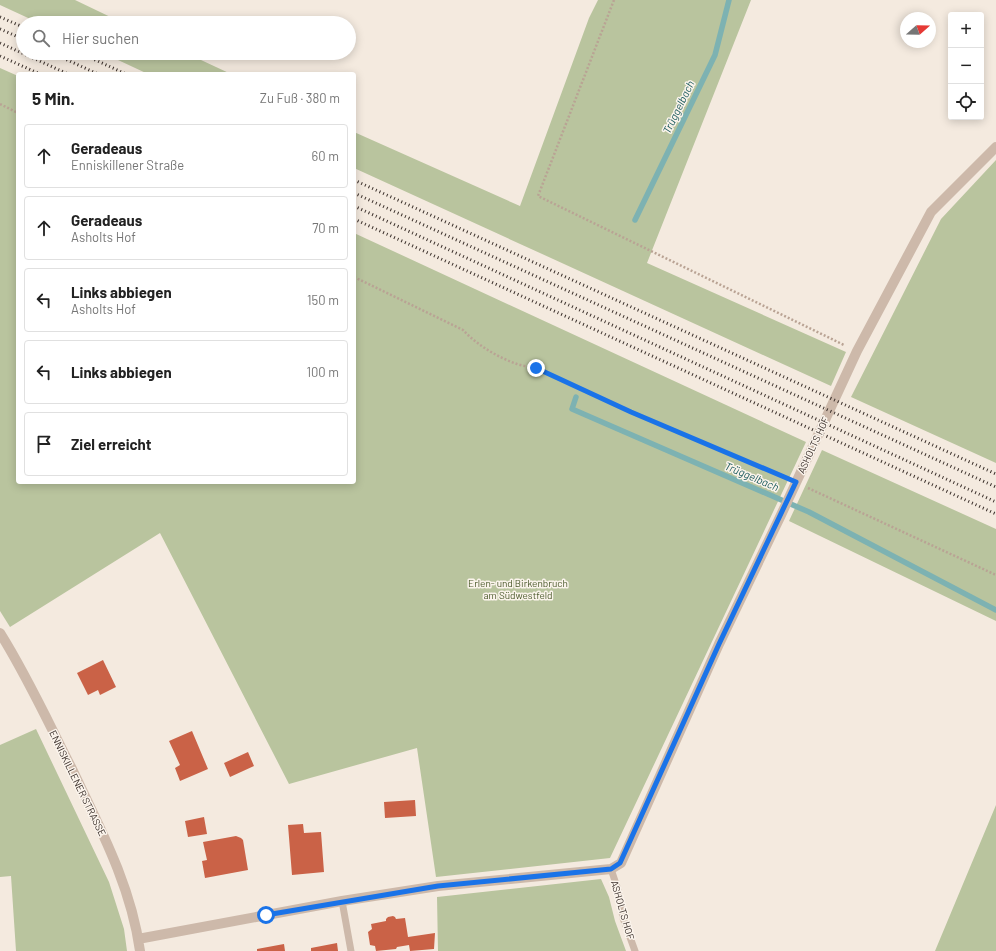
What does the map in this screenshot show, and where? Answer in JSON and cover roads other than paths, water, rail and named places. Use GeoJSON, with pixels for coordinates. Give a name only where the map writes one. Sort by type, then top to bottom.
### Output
{"type":"FeatureCollection","features":[{"type":"Feature","properties":{"kind":"street","name":"ASHOLTS HOF"},"geometry":{"type":"LineString","coordinates":[[342,901],[438,886],[611,869],[620,863],[719,644],[857,351],[932,212],[996,147]]}},
{"type":"Feature","properties":{"kind":"street","name":"ENNISKILLENER STRASSE"},"geometry":{"type":"LineString","coordinates":[[0,633],[18,662],[46,717],[113,857],[129,904],[140,951]]}},
{"type":"Feature","properties":{"kind":"street"},"geometry":{"type":"LineString","coordinates":[[138,939],[342,901]]}},
{"type":"Feature","properties":{"kind":"lane","name":"ASHOLTS HOF"},"geometry":{"type":"LineString","coordinates":[[611,869],[618,890],[624,918],[635,951]]}},
{"type":"Feature","properties":{"kind":"lane"},"geometry":{"type":"LineString","coordinates":[[342,901],[351,951]]}},
{"type":"Feature","properties":{"kind":"waterway","name":"Trüggelbach"},"geometry":{"type":"LineString","coordinates":[[635,220],[715,55],[729,0]]}},
{"type":"Feature","properties":{"kind":"waterway","name":"Trüggelbach"},"geometry":{"type":"LineString","coordinates":[[576,397],[572,409],[809,512],[996,610]]}},
{"type":"Feature","properties":{"kind":"railway"},"geometry":{"type":"LineString","coordinates":[[0,17],[16,24]]}},
{"type":"Feature","properties":{"kind":"railway"},"geometry":{"type":"LineString","coordinates":[[0,29],[16,36]]}},
{"type":"Feature","properties":{"kind":"railway"},"geometry":{"type":"LineString","coordinates":[[0,43],[16,50]]}},
{"type":"Feature","properties":{"kind":"railway"},"geometry":{"type":"LineString","coordinates":[[0,56],[36,72]]}},
{"type":"Feature","properties":{"kind":"railway"},"geometry":{"type":"LineString","coordinates":[[37,60],[64,72]]}},
{"type":"Feature","properties":{"kind":"railway"},"geometry":{"type":"LineString","coordinates":[[67,60],[94,72]]}},
{"type":"Feature","properties":{"kind":"railway"},"geometry":{"type":"LineString","coordinates":[[95,60],[122,72]]}},
{"type":"Feature","properties":{"kind":"railway"},"geometry":{"type":"LineString","coordinates":[[356,181],[996,474]]}},
{"type":"Feature","properties":{"kind":"railway"},"geometry":{"type":"LineString","coordinates":[[356,194],[996,487]]}},
{"type":"Feature","properties":{"kind":"railway"},"geometry":{"type":"LineString","coordinates":[[356,207],[996,502]]}},
{"type":"Feature","properties":{"kind":"railway"},"geometry":{"type":"LineString","coordinates":[[356,220],[996,514]]}},
{"type":"Feature","properties":{"kind":"park label","name":"Erlen- und Birkenbruch am Südwestfeld"},"geometry":{"type":"Point","coordinates":[518,588]}}]}
